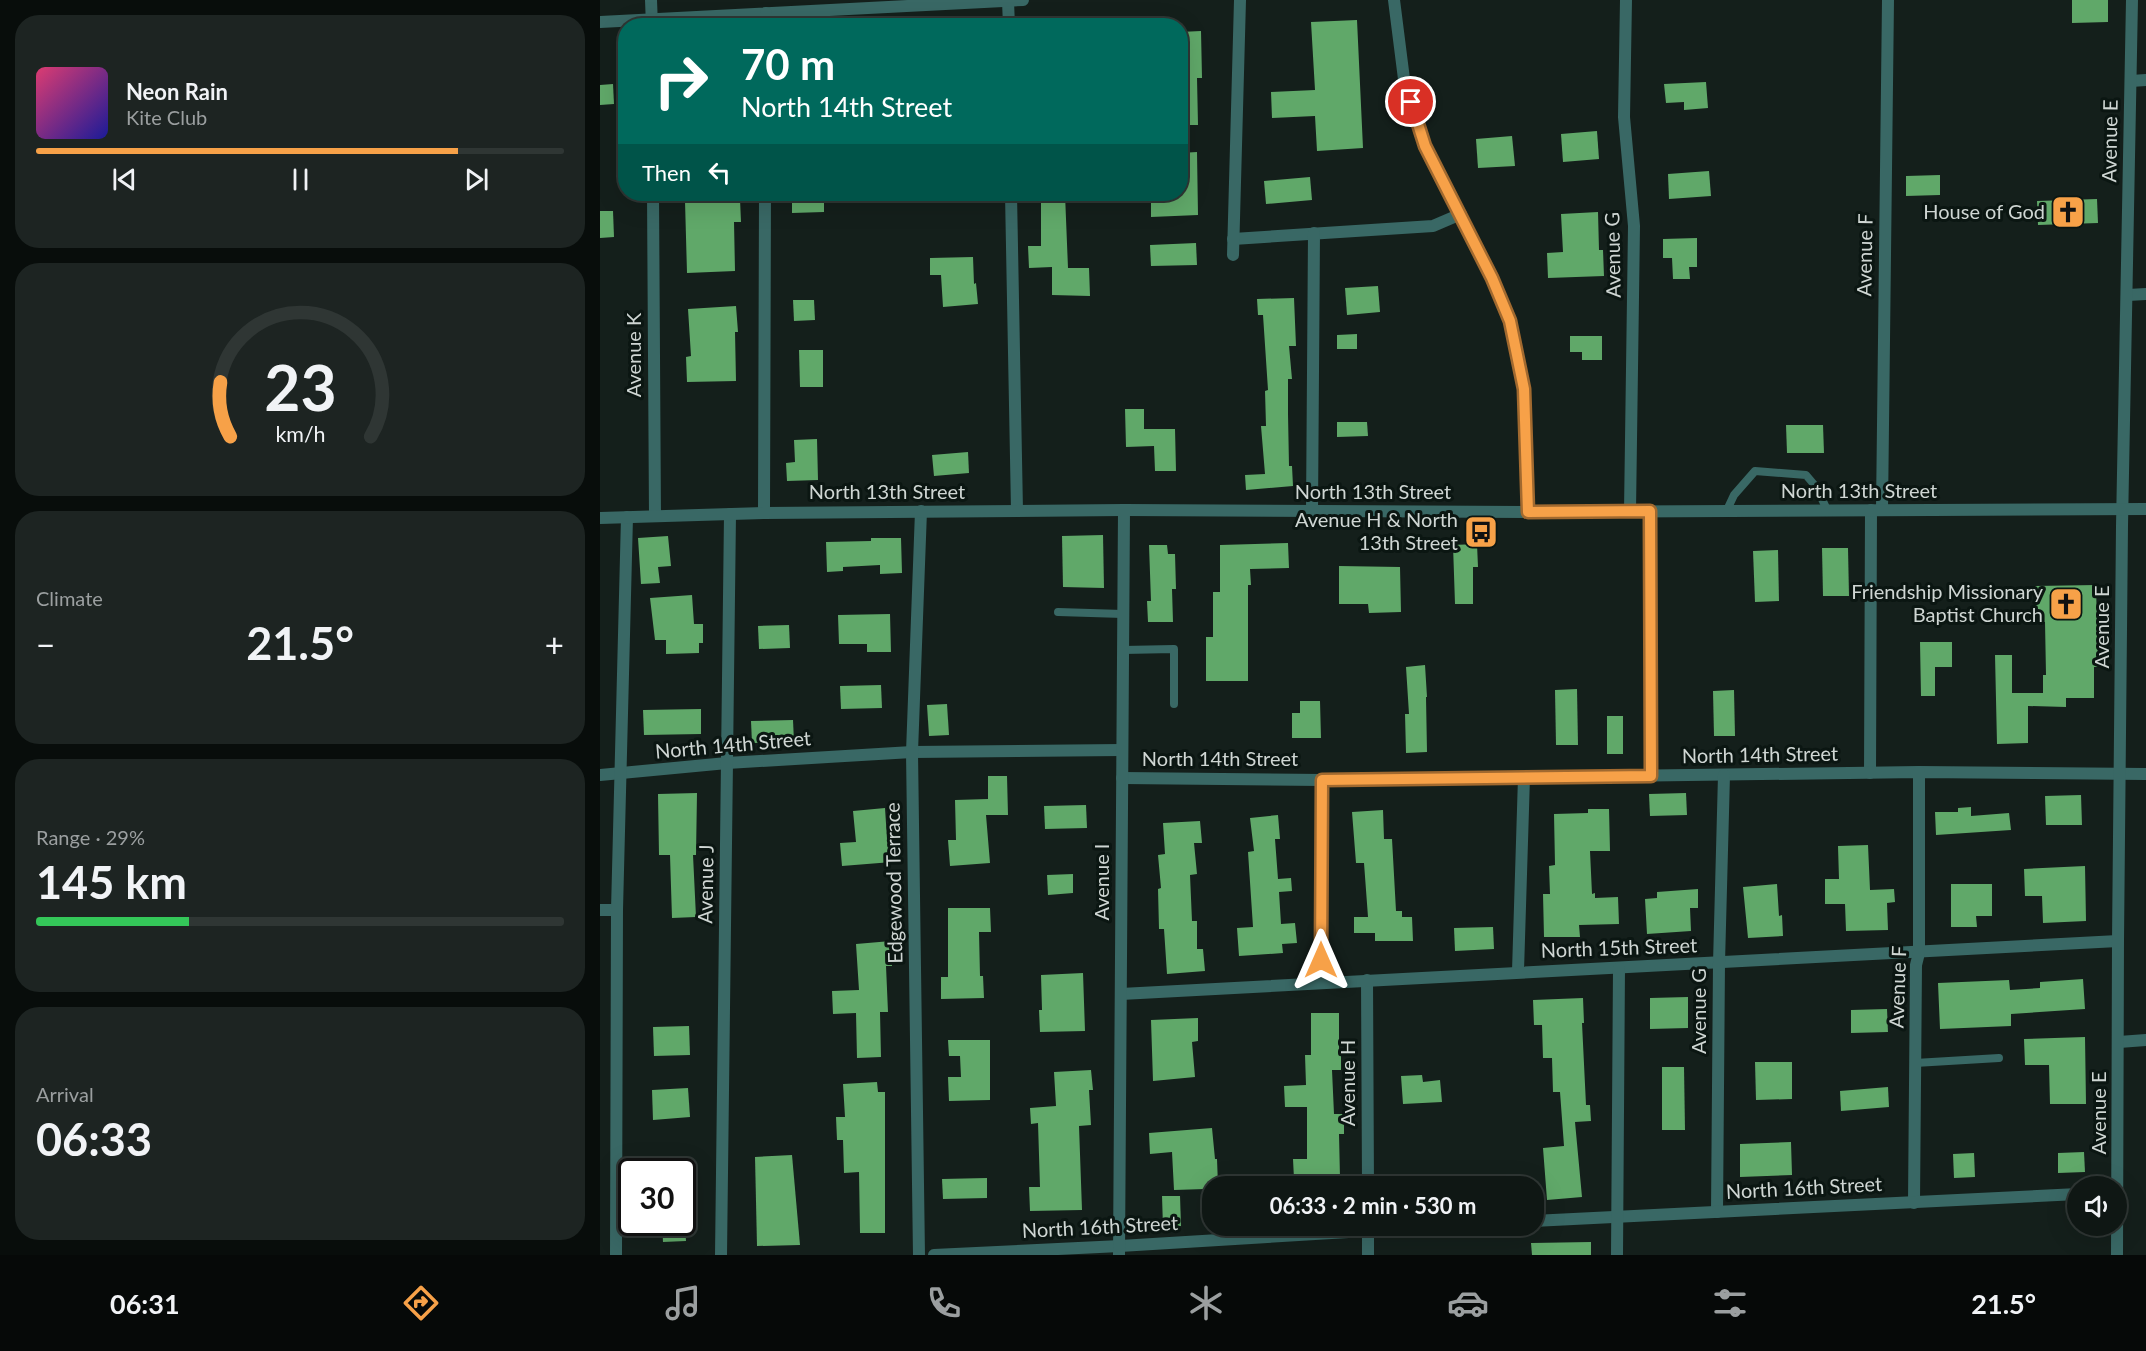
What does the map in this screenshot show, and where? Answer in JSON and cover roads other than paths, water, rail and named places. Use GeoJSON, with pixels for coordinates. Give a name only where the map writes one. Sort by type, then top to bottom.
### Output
{"type":"FeatureCollection","features":[{"type":"Feature","properties":{"kind":"street"},"geometry":{"type":"LineString","coordinates":[[651,0],[652,18]]}},
{"type":"Feature","properties":{"kind":"street"},"geometry":{"type":"LineString","coordinates":[[779,18],[1023,0]]}},
{"type":"Feature","properties":{"kind":"street"},"geometry":{"type":"LineString","coordinates":[[1233,255],[1240,0]]}},
{"type":"Feature","properties":{"kind":"street"},"geometry":{"type":"LineString","coordinates":[[1394,0],[1404,79],[1425,146],[1461,214],[1510,321],[1524,389],[1528,512]]}},
{"type":"Feature","properties":{"kind":"street","name":"Avenue G"},"geometry":{"type":"LineString","coordinates":[[1626,0],[1624,117],[1634,226],[1630,511]]}},
{"type":"Feature","properties":{"kind":"street","name":"Avenue F"},"geometry":{"type":"LineString","coordinates":[[1870,773],[1888,0]]}},
{"type":"Feature","properties":{"kind":"street","name":"Avenue E"},"geometry":{"type":"LineString","coordinates":[[2117,1176],[2123,510],[2132,0]]}},
{"type":"Feature","properties":{"kind":"street"},"geometry":{"type":"LineString","coordinates":[[1008,1],[1009,18]]}},
{"type":"Feature","properties":{"kind":"street"},"geometry":{"type":"LineString","coordinates":[[600,22],[618,22]]}},
{"type":"Feature","properties":{"kind":"street"},"geometry":{"type":"LineString","coordinates":[[2131,81],[2146,80]]}},
{"type":"Feature","properties":{"kind":"street","name":"Avenue K"},"geometry":{"type":"LineString","coordinates":[[653,201],[655,516]]}},
{"type":"Feature","properties":{"kind":"street"},"geometry":{"type":"LineString","coordinates":[[764,513],[765,201]]}},
{"type":"Feature","properties":{"kind":"street"},"geometry":{"type":"LineString","coordinates":[[1011,201],[1017,511]]}},
{"type":"Feature","properties":{"kind":"street"},"geometry":{"type":"LineString","coordinates":[[1233,239],[1433,226],[1461,214]]}},
{"type":"Feature","properties":{"kind":"street"},"geometry":{"type":"LineString","coordinates":[[1312,512],[1314,234]]}},
{"type":"Feature","properties":{"kind":"street"},"geometry":{"type":"LineString","coordinates":[[2128,295],[2146,294]]}},
{"type":"Feature","properties":{"kind":"street","name":"North 13th Street"},"geometry":{"type":"LineString","coordinates":[[600,518],[921,511],[1528,512],[2146,509]]}},
{"type":"Feature","properties":{"kind":"street","name":"Avenue I"},"geometry":{"type":"LineString","coordinates":[[1119,1251],[1124,510]]}},
{"type":"Feature","properties":{"kind":"street","name":"Edgewood Terrace"},"geometry":{"type":"LineString","coordinates":[[919,1255],[912,752],[921,511]]}},
{"type":"Feature","properties":{"kind":"street"},"geometry":{"type":"LineString","coordinates":[[1650,511],[1651,776]]}},
{"type":"Feature","properties":{"kind":"street","name":"Avenue J"},"geometry":{"type":"LineString","coordinates":[[721,1255],[730,514]]}},
{"type":"Feature","properties":{"kind":"street"},"geometry":{"type":"LineString","coordinates":[[616,1255],[617,910],[627,517]]}},
{"type":"Feature","properties":{"kind":"street","name":"North 14th Street"},"geometry":{"type":"LineString","coordinates":[[600,776],[727,763],[912,752],[1122,750]]}},
{"type":"Feature","properties":{"kind":"street","name":"Avenue F"},"geometry":{"type":"LineString","coordinates":[[1914,1203],[1916,965],[1919,953],[1919,772]]}},
{"type":"Feature","properties":{"kind":"street","name":"North 14th Street"},"geometry":{"type":"LineString","coordinates":[[1122,778],[1322,780],[1919,772],[2146,774]]}},
{"type":"Feature","properties":{"kind":"street","name":"Avenue G"},"geometry":{"type":"LineString","coordinates":[[1718,1212],[1719,963],[1724,775]]}},
{"type":"Feature","properties":{"kind":"street"},"geometry":{"type":"LineString","coordinates":[[1518,971],[1524,777]]}},
{"type":"Feature","properties":{"kind":"street"},"geometry":{"type":"LineString","coordinates":[[1321,982],[1322,780]]}},
{"type":"Feature","properties":{"kind":"street"},"geometry":{"type":"LineString","coordinates":[[600,910],[617,910]]}},
{"type":"Feature","properties":{"kind":"street","name":"North 15th Street"},"geometry":{"type":"LineString","coordinates":[[1121,994],[1518,971],[1619,968],[2118,942]]}},
{"type":"Feature","properties":{"kind":"street"},"geometry":{"type":"LineString","coordinates":[[1617,1255],[1619,968]]}},
{"type":"Feature","properties":{"kind":"street","name":"Avenue H"},"geometry":{"type":"LineString","coordinates":[[1367,980],[1368,1176]]}},
{"type":"Feature","properties":{"kind":"street"},"geometry":{"type":"LineString","coordinates":[[2119,1042],[2146,1040]]}},
{"type":"Feature","properties":{"kind":"street","name":"North 16th Street"},"geometry":{"type":"LineString","coordinates":[[1544,1220],[2067,1195]]}},
{"type":"Feature","properties":{"kind":"street","name":"North 16th Street"},"geometry":{"type":"LineString","coordinates":[[934,1255],[1119,1251],[1281,1236]]}},
{"type":"Feature","properties":{"kind":"street"},"geometry":{"type":"LineString","coordinates":[[1368,1236],[1368,1255]]}},
{"type":"Feature","properties":{"kind":"street","name":"Avenue E"},"geometry":{"type":"LineString","coordinates":[[2117,1236],[2117,1255]]}},
{"type":"Feature","properties":{"kind":"lane"},"geometry":{"type":"LineString","coordinates":[[1727,510],[1734,495],[1755,471],[1806,475],[1817,488],[1827,510]]}},
{"type":"Feature","properties":{"kind":"lane"},"geometry":{"type":"LineString","coordinates":[[1058,612],[1123,614]]}},
{"type":"Feature","properties":{"kind":"lane"},"geometry":{"type":"LineString","coordinates":[[1122,650],[1174,649],[1174,704]]}},
{"type":"Feature","properties":{"kind":"lane"},"geometry":{"type":"LineString","coordinates":[[1915,1063],[1999,1058]]}},
{"type":"Feature","properties":{"kind":"place","name":"House of God"},"geometry":{"type":"Point","coordinates":[2068,212]}},
{"type":"Feature","properties":{"kind":"place","name":"Avenue H & North 13th Street"},"geometry":{"type":"Point","coordinates":[1481,532]}},
{"type":"Feature","properties":{"kind":"place","name":"Friendship Missionary Baptist Church"},"geometry":{"type":"Point","coordinates":[2066,604]}}]}
